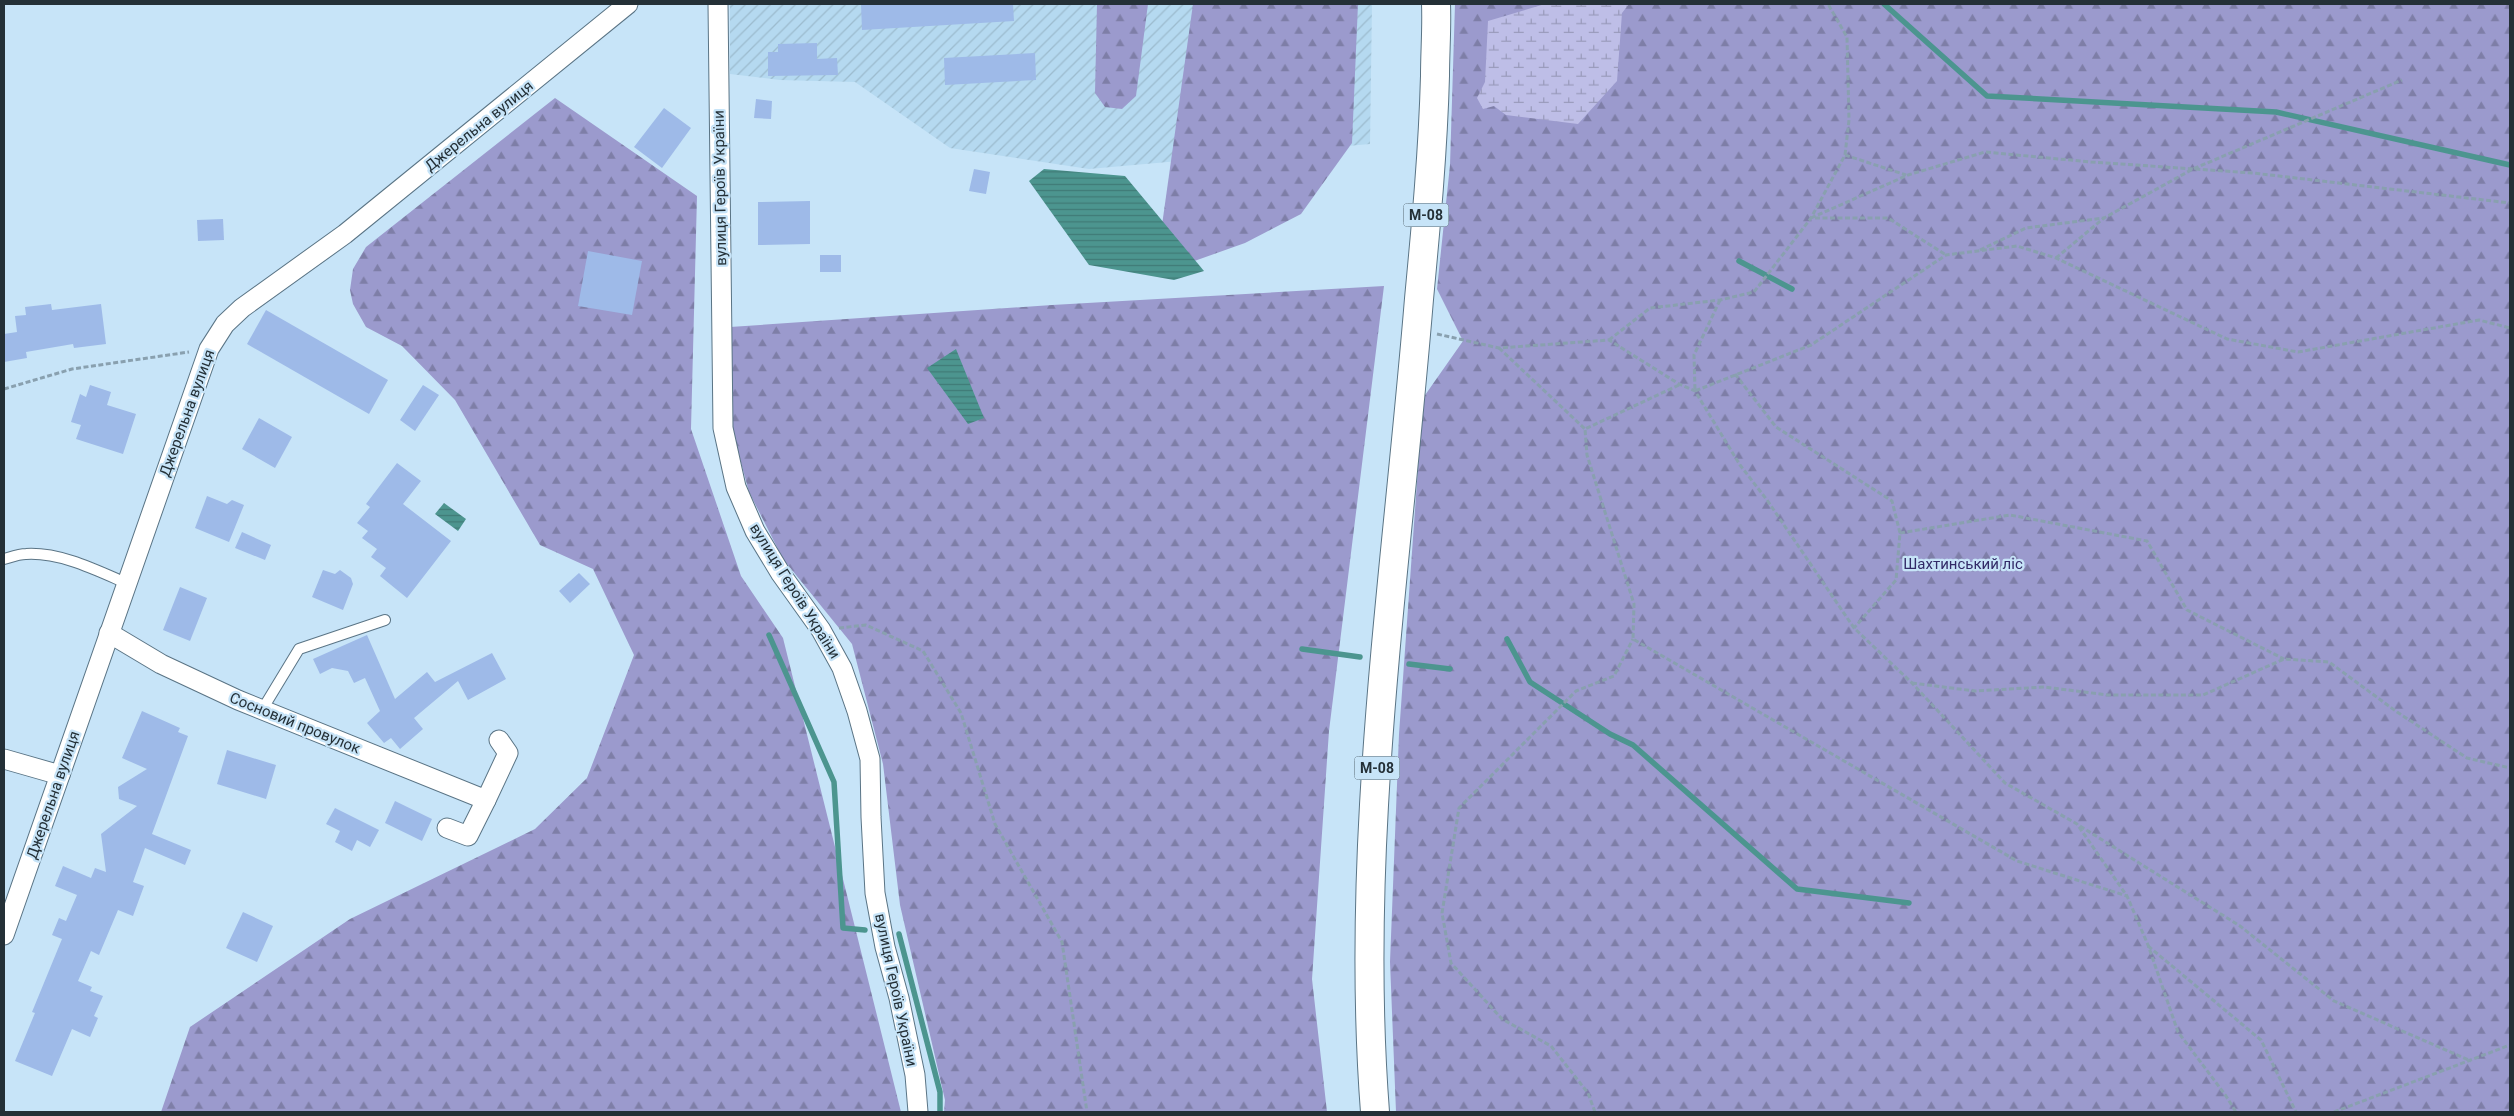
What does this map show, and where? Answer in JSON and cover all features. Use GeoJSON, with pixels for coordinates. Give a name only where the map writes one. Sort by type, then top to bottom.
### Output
{"type":"FeatureCollection","features":[{"type":"Feature","properties":{"kind":"highway","name":"М-08"},"geometry":{"type":"LineString","coordinates":[[1374,1112],[1368,987],[1374,815],[1382,687],[1417,330],[1433,130],[1436,4]]}},
{"type":"Feature","properties":{"kind":"street","name":"Джерельна вулиця"},"geometry":{"type":"LineString","coordinates":[[4,935],[209,349],[225,324],[242,308],[345,234],[628,4]]}},
{"type":"Feature","properties":{"kind":"street","name":"вулиця Героїв України"},"geometry":{"type":"LineString","coordinates":[[718,4],[723,428],[736,487],[755,531],[781,574],[821,630],[842,668],[870,759],[875,893],[885,947],[899,998],[915,1075],[918,1112]]}},
{"type":"Feature","properties":{"kind":"street","name":"Сосновий провулок"},"geometry":{"type":"LineString","coordinates":[[109,633],[161,664],[262,710],[486,800]]}},
{"type":"Feature","properties":{"kind":"street"},"geometry":{"type":"LineString","coordinates":[[447,828],[468,836],[508,753],[499,740]]}},
{"type":"Feature","properties":{"kind":"street"},"geometry":{"type":"LineString","coordinates":[[4,759],[60,775]]}},
{"type":"Feature","properties":{"kind":"lane"},"geometry":{"type":"LineString","coordinates":[[4,559],[26,554],[54,558],[92,568],[126,583]]}},
{"type":"Feature","properties":{"kind":"lane"},"geometry":{"type":"LineString","coordinates":[[262,710],[299,649],[385,620]]}},
{"type":"Feature","properties":{"kind":"path"},"geometry":{"type":"LineString","coordinates":[[1417,330],[1499,348],[1609,340],[1650,308],[1720,300],[1754,292],[1811,218],[1846,155],[1849,120],[1847,37],[1828,4]]}},
{"type":"Feature","properties":{"kind":"path"},"geometry":{"type":"LineString","coordinates":[[2056,258],[2104,218],[2193,169],[2402,80]]}},
{"type":"Feature","properties":{"kind":"path"},"geometry":{"type":"LineString","coordinates":[[1811,218],[1908,175],[1985,152],[2372,186],[2510,203]]}},
{"type":"Feature","properties":{"kind":"path"},"geometry":{"type":"LineString","coordinates":[[1846,155],[1908,175]]}},
{"type":"Feature","properties":{"kind":"path"},"geometry":{"type":"LineString","coordinates":[[1811,218],[1888,218],[1946,255]]}},
{"type":"Feature","properties":{"kind":"path"},"geometry":{"type":"LineString","coordinates":[[1978,251],[2026,228],[2104,218]]}},
{"type":"Feature","properties":{"kind":"path"},"geometry":{"type":"LineString","coordinates":[[1609,340],[1679,384],[1695,391],[1812,345],[1946,255],[2017,246],[2056,258],[2228,339],[2298,352],[2479,320],[2510,328]]}},
{"type":"Feature","properties":{"kind":"path"},"geometry":{"type":"LineString","coordinates":[[1720,300],[1694,354],[1695,391],[1740,465],[1767,500],[1854,628],[1912,682],[2005,783],[2078,824],[2240,926],[2334,1001],[2471,1061]]}},
{"type":"Feature","properties":{"kind":"path"},"geometry":{"type":"LineString","coordinates":[[1499,348],[1585,429],[1587,455],[1634,604],[1633,638],[1614,676],[1576,691],[1459,808],[1442,913],[1451,963],[1502,1019],[1551,1046],[1588,1093],[1595,1112]]}},
{"type":"Feature","properties":{"kind":"path"},"geometry":{"type":"LineString","coordinates":[[4,389],[72,369],[209,349]]}},
{"type":"Feature","properties":{"kind":"path"},"geometry":{"type":"LineString","coordinates":[[1735,374],[1776,428],[1892,500],[1900,533],[1896,580],[1854,628]]}},
{"type":"Feature","properties":{"kind":"path"},"geometry":{"type":"LineString","coordinates":[[1585,429],[1679,384]]}},
{"type":"Feature","properties":{"kind":"path"},"geometry":{"type":"LineString","coordinates":[[1900,533],[2010,515],[2147,541],[2187,610],[2284,659],[2329,662],[2397,712],[2467,758],[2510,768]]}},
{"type":"Feature","properties":{"kind":"path"},"geometry":{"type":"LineString","coordinates":[[821,630],[866,625],[923,651],[961,713],[995,824],[1062,942],[1087,1112]]}},
{"type":"Feature","properties":{"kind":"path"},"geometry":{"type":"LineString","coordinates":[[1633,638],[2017,861],[2127,896]]}},
{"type":"Feature","properties":{"kind":"path"},"geometry":{"type":"LineString","coordinates":[[1912,682],[1975,690],[2044,687],[2108,695],[2203,695],[2284,659]]}},
{"type":"Feature","properties":{"kind":"path"},"geometry":{"type":"LineString","coordinates":[[2078,824],[2127,896],[2148,946],[2178,1032],[2236,1112]]}},
{"type":"Feature","properties":{"kind":"path"},"geometry":{"type":"LineString","coordinates":[[2148,946],[2261,1040],[2296,1112]]}},
{"type":"Feature","properties":{"kind":"path"},"geometry":{"type":"LineString","coordinates":[[2334,1112],[2471,1061],[2510,1044]]}},
{"type":"Feature","properties":{"kind":"shaded area"},"geometry":{"type":"Polygon","coordinates":[[[730,4],[1372,4],[1370,144],[1089,169],[950,148],[855,82],[780,80],[730,74],[730,4]]]}},
{"type":"Feature","properties":{"kind":"shaded area"},"geometry":{"type":"Polygon","coordinates":[[[1044,169],[1125,176],[1204,271],[1174,280],[1089,265],[1029,181],[1044,169]]]}},
{"type":"Feature","properties":{"kind":"shaded area"},"geometry":{"type":"Polygon","coordinates":[[[956,349],[984,418],[968,424],[927,368],[956,349]]]}},
{"type":"Feature","properties":{"kind":"shaded area"},"geometry":{"type":"Polygon","coordinates":[[[444,503],[466,519],[458,531],[435,514],[444,503]]]}},
{"type":"Feature","properties":{"kind":"green space"},"geometry":{"type":"Polygon","coordinates":[[[1097,4],[1148,4],[1136,96],[1122,109],[1105,107],[1095,93],[1097,4]]]}},
{"type":"Feature","properties":{"kind":"green space"},"geometry":{"type":"Polygon","coordinates":[[[1193,4],[1358,4],[1352,143],[1301,214],[1245,243],[1155,275],[1193,4]]]}},
{"type":"Feature","properties":{"kind":"green space","name":"Шахтинський ліс"},"geometry":{"type":"Polygon","coordinates":[[[1455,4],[2510,4],[2510,1112],[1396,1112],[1390,962],[1399,734],[1423,398],[1463,341],[1437,289],[1450,165],[1455,4]]]}},
{"type":"Feature","properties":{"kind":"green space"},"geometry":{"type":"Polygon","coordinates":[[[1545,4],[1629,4],[1622,13],[1617,81],[1578,124],[1506,115],[1494,106],[1483,109],[1477,98],[1485,82],[1488,21],[1545,4]]]}},
{"type":"Feature","properties":{"kind":"green space"},"geometry":{"type":"Polygon","coordinates":[[[555,98],[697,196],[691,429],[741,576],[783,638],[901,1112],[161,1112],[190,1027],[350,919],[535,829],[587,778],[634,655],[593,569],[540,545],[455,400],[402,346],[366,327],[353,304],[350,290],[353,269],[366,247],[555,98]]]}},
{"type":"Feature","properties":{"kind":"green space"},"geometry":{"type":"Polygon","coordinates":[[[1384,286],[1329,731],[1312,979],[1327,1112],[944,1112],[945,1100],[900,905],[883,764],[852,644],[783,559],[749,492],[731,426],[730,327],[1052,305],[1384,286]]]}},
{"type":"Feature","properties":{"kind":"building"},"geometry":{"type":"Polygon","coordinates":[[[861,4],[1013,4],[1014,21],[862,30],[861,4]]]}},
{"type":"Feature","properties":{"kind":"building"},"geometry":{"type":"Polygon","coordinates":[[[817,43],[817,59],[837,58],[838,75],[768,76],[768,52],[778,52],[778,44],[817,43]]]}},
{"type":"Feature","properties":{"kind":"building"},"geometry":{"type":"Polygon","coordinates":[[[1035,53],[1036,80],[945,85],[944,58],[1035,53]]]}},
{"type":"Feature","properties":{"kind":"building"},"geometry":{"type":"Polygon","coordinates":[[[756,99],[772,101],[771,119],[754,118],[756,99]]]}},
{"type":"Feature","properties":{"kind":"building"},"geometry":{"type":"Polygon","coordinates":[[[664,108],[691,128],[662,168],[634,147],[664,108]]]}},
{"type":"Feature","properties":{"kind":"building"},"geometry":{"type":"Polygon","coordinates":[[[974,169],[990,172],[986,194],[969,191],[974,169]]]}},
{"type":"Feature","properties":{"kind":"building"},"geometry":{"type":"Polygon","coordinates":[[[810,201],[810,244],[758,245],[758,202],[810,201]]]}},
{"type":"Feature","properties":{"kind":"building"},"geometry":{"type":"Polygon","coordinates":[[[223,219],[224,240],[198,241],[197,220],[223,219]]]}},
{"type":"Feature","properties":{"kind":"building"},"geometry":{"type":"Polygon","coordinates":[[[588,251],[642,261],[632,315],[578,306],[588,251]]]}},
{"type":"Feature","properties":{"kind":"building"},"geometry":{"type":"Polygon","coordinates":[[[820,255],[841,255],[841,272],[820,272],[820,255]]]}},
{"type":"Feature","properties":{"kind":"building"},"geometry":{"type":"Polygon","coordinates":[[[51,304],[52,310],[101,304],[106,344],[74,348],[73,344],[26,352],[27,358],[4,362],[4,334],[17,332],[15,316],[26,315],[25,307],[51,304]]]}},
{"type":"Feature","properties":{"kind":"building"},"geometry":{"type":"Polygon","coordinates":[[[266,310],[388,380],[369,414],[247,344],[266,310]]]}},
{"type":"Feature","properties":{"kind":"building"},"geometry":{"type":"Polygon","coordinates":[[[90,385],[111,392],[107,405],[136,414],[123,454],[76,439],[81,425],[71,422],[80,394],[86,397],[90,385]]]}},
{"type":"Feature","properties":{"kind":"building"},"geometry":{"type":"Polygon","coordinates":[[[423,385],[439,395],[415,431],[400,420],[423,385]]]}},
{"type":"Feature","properties":{"kind":"building"},"geometry":{"type":"Polygon","coordinates":[[[259,418],[292,437],[275,468],[242,449],[259,418]]]}},
{"type":"Feature","properties":{"kind":"building"},"geometry":{"type":"Polygon","coordinates":[[[397,463],[421,481],[403,504],[451,541],[407,598],[380,576],[386,568],[371,557],[377,549],[362,538],[368,531],[357,523],[370,507],[366,504],[397,463]]]}},
{"type":"Feature","properties":{"kind":"building"},"geometry":{"type":"Polygon","coordinates":[[[207,496],[227,504],[232,500],[244,505],[229,542],[195,528],[207,496]]]}},
{"type":"Feature","properties":{"kind":"building"},"geometry":{"type":"Polygon","coordinates":[[[242,532],[271,545],[265,560],[235,548],[242,532]]]}},
{"type":"Feature","properties":{"kind":"building"},"geometry":{"type":"Polygon","coordinates":[[[323,570],[335,574],[340,570],[351,578],[353,584],[343,610],[312,597],[323,570]]]}},
{"type":"Feature","properties":{"kind":"building"},"geometry":{"type":"Polygon","coordinates":[[[579,573],[590,584],[570,603],[559,591],[579,573]]]}},
{"type":"Feature","properties":{"kind":"building"},"geometry":{"type":"Polygon","coordinates":[[[180,587],[207,598],[190,641],[163,630],[180,587]]]}},
{"type":"Feature","properties":{"kind":"building"},"geometry":{"type":"Polygon","coordinates":[[[367,635],[395,699],[427,672],[435,682],[492,653],[506,679],[468,700],[458,681],[414,718],[423,729],[400,749],[391,738],[384,743],[367,723],[380,711],[365,678],[354,683],[348,671],[332,668],[320,674],[313,659],[367,635]]]}},
{"type":"Feature","properties":{"kind":"building"},"geometry":{"type":"Polygon","coordinates":[[[142,711],[180,728],[178,732],[188,736],[152,834],[191,850],[185,865],[145,848],[133,882],[144,886],[133,916],[118,910],[99,955],[91,951],[78,981],[92,987],[90,991],[103,996],[94,1016],[98,1018],[90,1037],[72,1029],[52,1076],[15,1061],[35,1013],[32,1012],[62,939],[52,935],[59,918],[66,921],[77,895],[55,886],[63,866],[91,878],[95,868],[106,872],[101,834],[137,806],[119,799],[118,787],[147,769],[122,758],[142,711]]]}},
{"type":"Feature","properties":{"kind":"building"},"geometry":{"type":"Polygon","coordinates":[[[227,750],[276,765],[266,799],[217,784],[227,750]]]}},
{"type":"Feature","properties":{"kind":"building"},"geometry":{"type":"Polygon","coordinates":[[[395,801],[432,819],[422,841],[385,823],[395,801]]]}},
{"type":"Feature","properties":{"kind":"building"},"geometry":{"type":"Polygon","coordinates":[[[335,808],[379,830],[370,847],[357,840],[352,851],[335,842],[340,831],[326,824],[335,808]]]}},
{"type":"Feature","properties":{"kind":"building"},"geometry":{"type":"Polygon","coordinates":[[[243,912],[273,926],[257,962],[226,948],[243,912]]]}},
{"type":"Feature","properties":{"kind":"waterway"},"geometry":{"type":"LineString","coordinates":[[1884,4],[1987,96],[2276,112],[2510,165]]}},
{"type":"Feature","properties":{"kind":"waterway"},"geometry":{"type":"LineString","coordinates":[[1739,261],[1792,289]]}},
{"type":"Feature","properties":{"kind":"waterway"},"geometry":{"type":"LineString","coordinates":[[769,635],[834,782],[843,928],[865,930]]}},
{"type":"Feature","properties":{"kind":"waterway"},"geometry":{"type":"LineString","coordinates":[[1507,639],[1530,682],[1610,734],[1633,745],[1797,889],[1909,903]]}},
{"type":"Feature","properties":{"kind":"waterway"},"geometry":{"type":"LineString","coordinates":[[1302,649],[1360,657]]}},
{"type":"Feature","properties":{"kind":"waterway"},"geometry":{"type":"LineString","coordinates":[[1409,664],[1450,669]]}},
{"type":"Feature","properties":{"kind":"waterway"},"geometry":{"type":"LineString","coordinates":[[899,934],[940,1092],[940,1112]]}}]}
